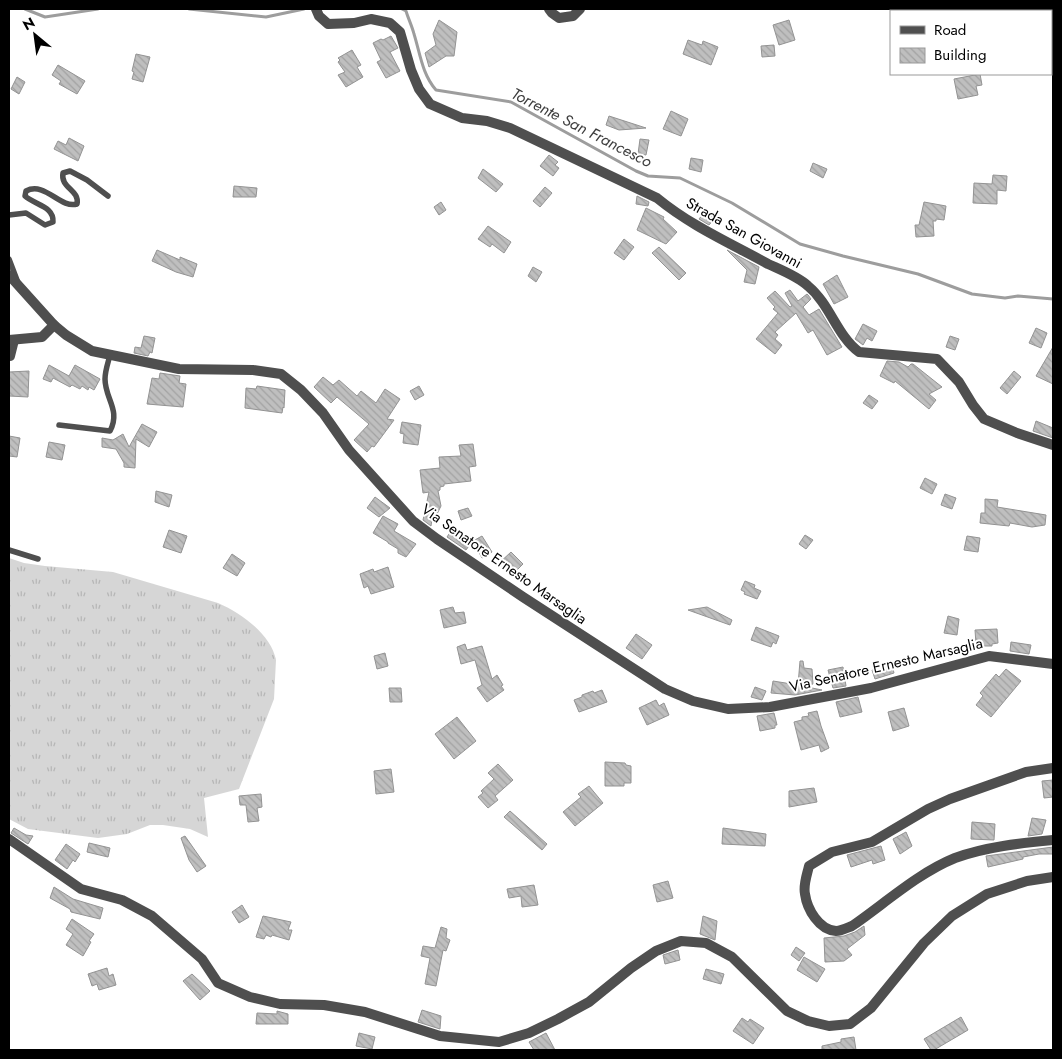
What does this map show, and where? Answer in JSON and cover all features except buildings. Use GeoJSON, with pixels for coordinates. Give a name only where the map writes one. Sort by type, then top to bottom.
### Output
{"type":"FeatureCollection","features":[{"type":"Feature","properties":{"kind":"street"},"geometry":{"type":"LineString","coordinates":[[549,9],[559,18],[573,16],[580,9]]}},
{"type":"Feature","properties":{"kind":"street","name":"Strada San Giovanni"},"geometry":{"type":"LineString","coordinates":[[318,12],[328,24],[354,23],[371,19],[390,23],[400,32],[411,70],[419,89],[430,104],[462,118],[510,128],[657,198],[676,214],[700,229],[808,285],[823,301],[849,345],[859,352],[937,359],[959,382],[984,419],[1053,445]]}},
{"type":"Feature","properties":{"kind":"street","name":"Via Senatore Ernesto Marsaglia"},"geometry":{"type":"LineString","coordinates":[[9,275],[66,335],[92,351],[178,369],[253,370],[281,374],[301,390],[323,413],[349,450],[413,520],[437,539],[522,597],[665,689],[693,701],[728,709],[770,707],[871,688],[989,656],[1053,664]]}},
{"type":"Feature","properties":{"kind":"street"},"geometry":{"type":"LineString","coordinates":[[9,356],[11,340],[42,337],[54,324]]}},
{"type":"Feature","properties":{"kind":"street"},"geometry":{"type":"LineString","coordinates":[[1053,768],[1026,772],[950,799],[928,809],[872,842],[832,852],[809,866],[805,894],[808,906],[817,920],[829,930],[838,931],[852,926],[924,875],[955,858],[1011,844],[1053,840]]}},
{"type":"Feature","properties":{"kind":"street"},"geometry":{"type":"LineString","coordinates":[[9,839],[80,889],[122,900],[152,916],[202,959],[218,983],[250,998],[280,1004],[324,1005],[365,1012],[440,1036],[499,1042],[529,1033],[589,1002],[631,968],[656,951],[681,941],[706,943],[732,957],[787,1011],[808,1021],[829,1026],[850,1024],[871,1008],[924,943],[952,916],[987,894],[1027,881],[1053,877]]}},
{"type":"Feature","properties":{"kind":"lane"},"geometry":{"type":"LineString","coordinates":[[9,215],[26,213],[45,225],[53,222],[54,217],[51,212],[25,196],[26,191],[31,188],[42,190],[73,206],[77,204],[76,194],[62,178],[63,173],[70,171],[88,180],[108,196]]}},
{"type":"Feature","properties":{"kind":"lane"},"geometry":{"type":"LineString","coordinates":[[9,259],[18,284]]}},
{"type":"Feature","properties":{"kind":"lane"},"geometry":{"type":"LineString","coordinates":[[59,424],[110,430],[115,422],[114,410],[105,381],[110,355]]}},
{"type":"Feature","properties":{"kind":"lane"},"geometry":{"type":"LineString","coordinates":[[9,550],[38,559]]}},
{"type":"Feature","properties":{"kind":"green space"},"geometry":{"type":"Polygon","coordinates":[[[9,558],[24,563],[45,566],[113,572],[218,603],[236,612],[262,633],[273,650],[276,660],[274,699],[239,789],[204,798],[208,837],[190,829],[150,825],[127,834],[98,838],[28,829],[9,819],[9,558]]]}},
{"type":"Feature","properties":{"kind":"waterway","name":"Torrente San Francesco"},"geometry":{"type":"LineString","coordinates":[[25,9],[45,17],[98,9]]}},
{"type":"Feature","properties":{"kind":"waterway","name":"Torrente San Francesco"},"geometry":{"type":"LineString","coordinates":[[189,9],[266,17],[304,9]]}},
{"type":"Feature","properties":{"kind":"waterway","name":"Torrente San Francesco"},"geometry":{"type":"LineString","coordinates":[[402,9],[406,11],[424,70],[436,90],[511,102],[636,171],[648,176],[680,178],[732,203],[800,244],[918,274],[972,294],[1005,298],[1018,296],[1053,299]]}}]}
